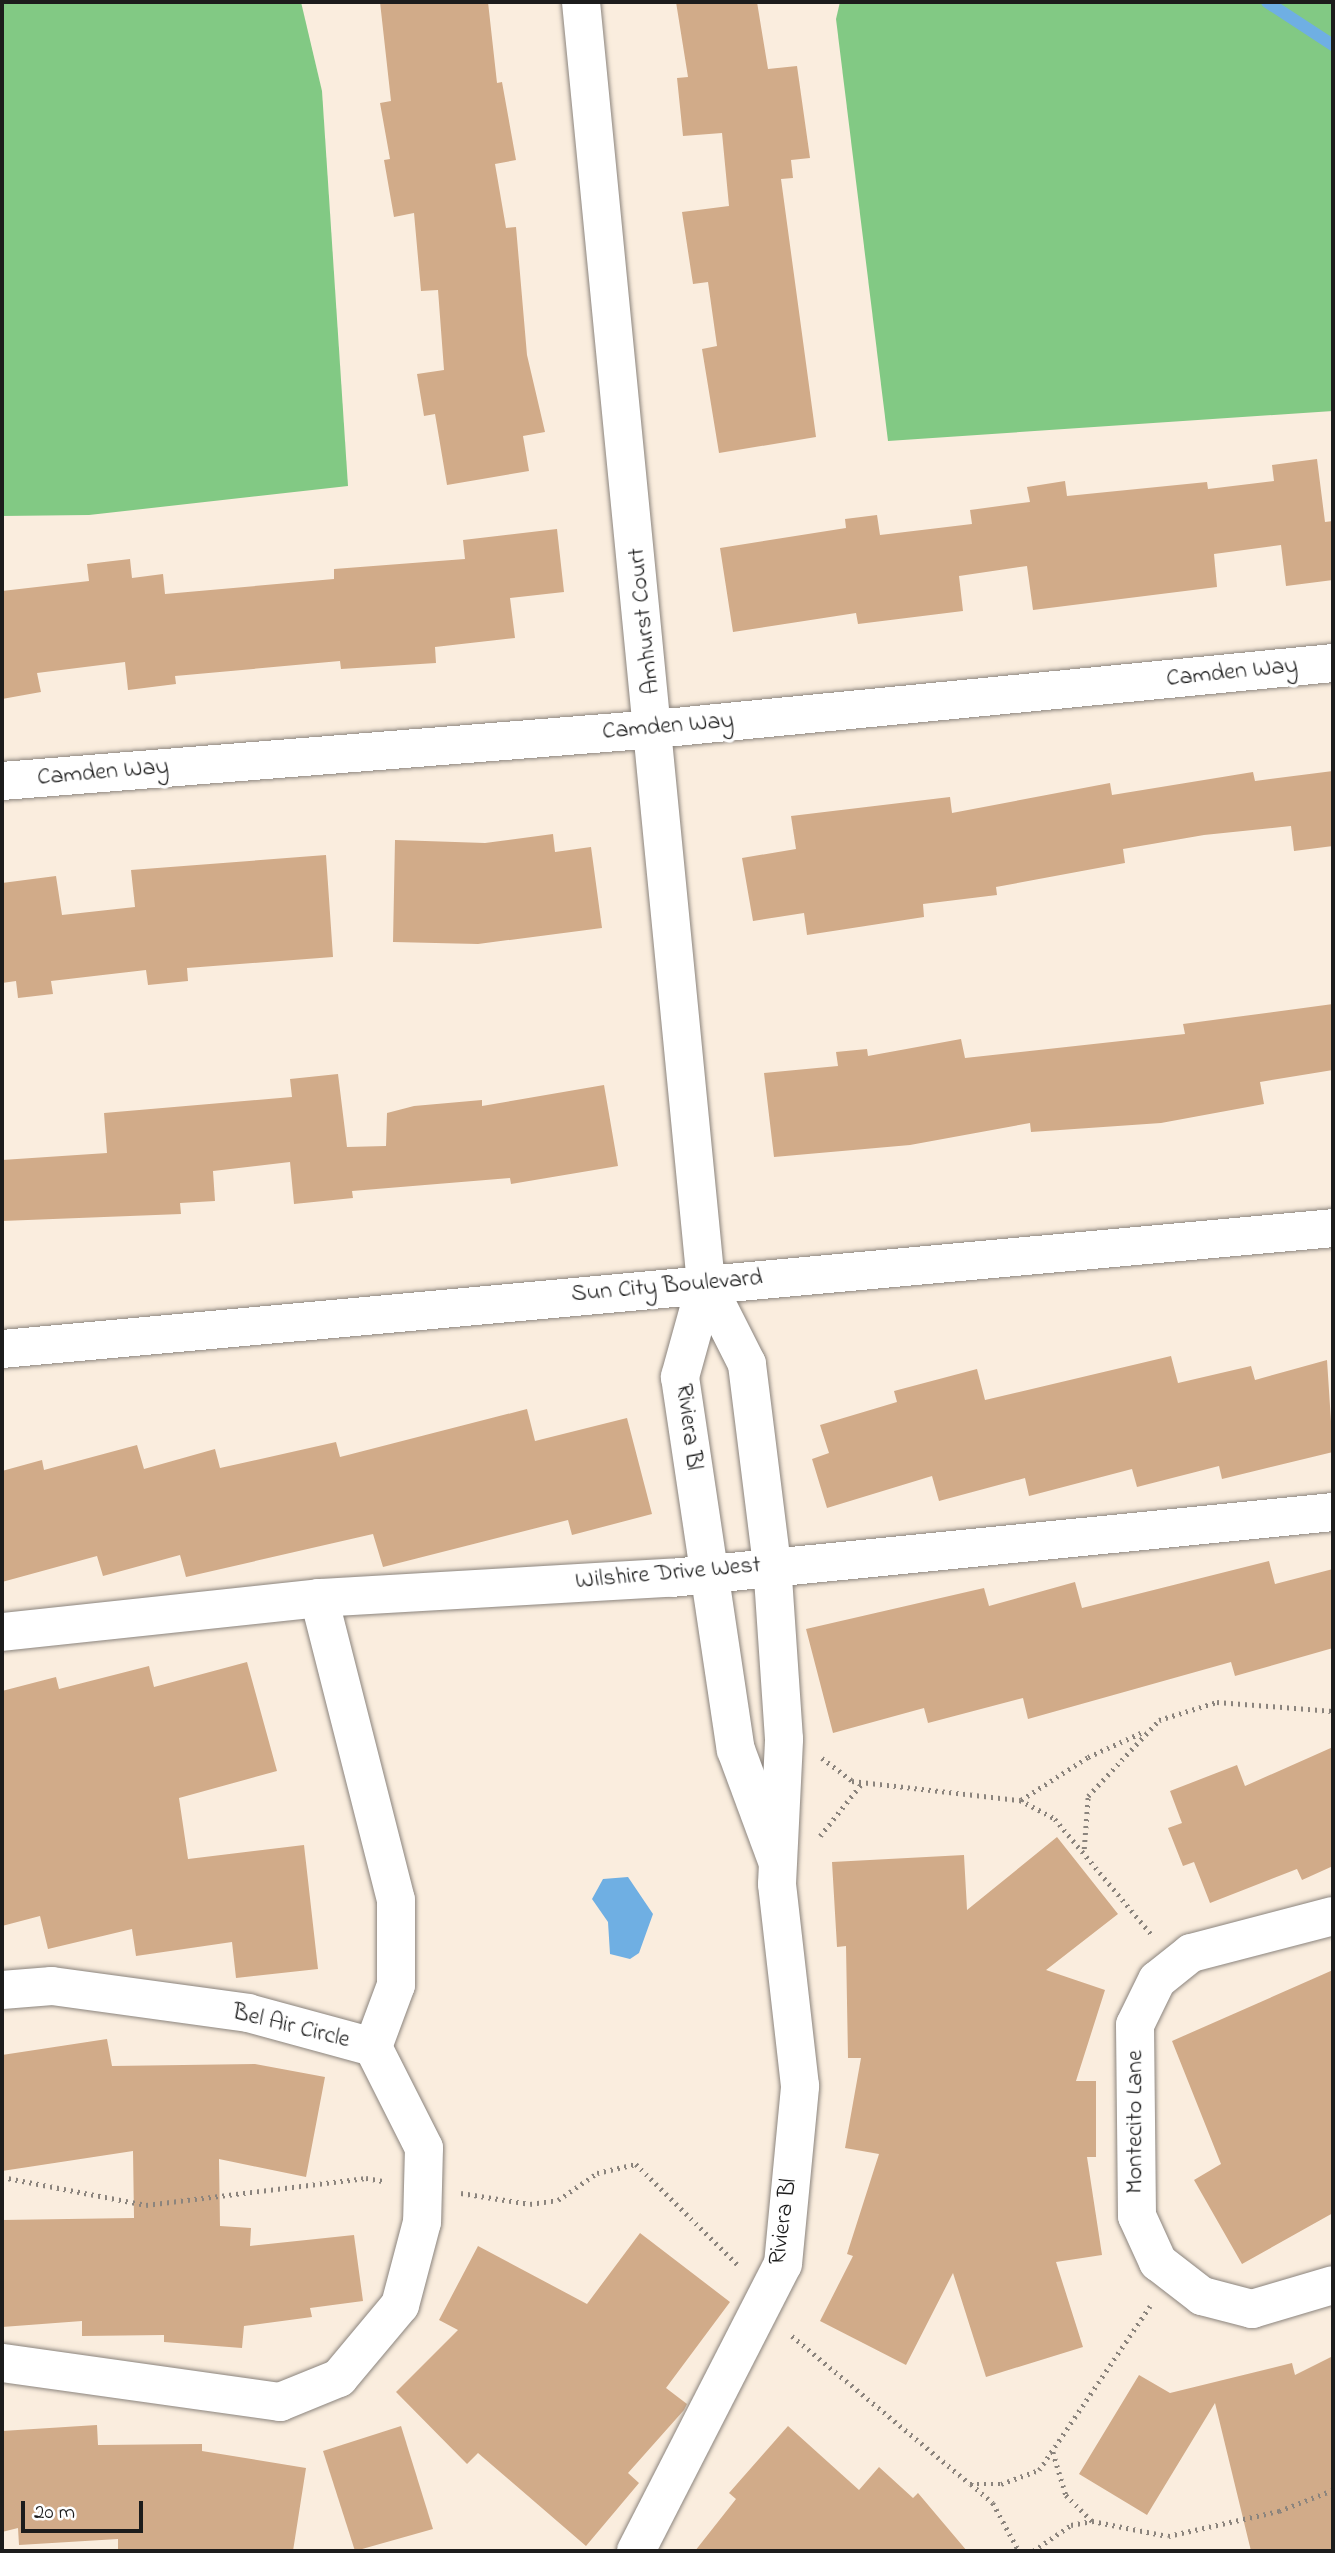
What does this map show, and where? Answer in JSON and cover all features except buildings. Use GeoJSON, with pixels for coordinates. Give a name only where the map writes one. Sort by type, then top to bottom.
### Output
{"type":"FeatureCollection","features":[{"type":"Feature","properties":{"kind":"street","name":"Amhurst Court"},"geometry":{"type":"LineString","coordinates":[[581,2],[655,729],[706,1283]]}},
{"type":"Feature","properties":{"kind":"street","name":"Camden Way"},"geometry":{"type":"LineString","coordinates":[[2,781],[655,729],[1333,663]]}},
{"type":"Feature","properties":{"kind":"street","name":"Sun City Boulevard"},"geometry":{"type":"LineString","coordinates":[[2,1349],[1333,1228]]}},
{"type":"Feature","properties":{"kind":"street","name":"Riviera Bl"},"geometry":{"type":"LineString","coordinates":[[636,2551],[783,2264],[800,2086],[777,1861],[783,1756],[772,1565],[747,1364],[706,1283]]}},
{"type":"Feature","properties":{"kind":"street","name":"Riviera Bl"},"geometry":{"type":"LineString","coordinates":[[706,1283],[680,1377],[736,1750],[777,1861]]}},
{"type":"Feature","properties":{"kind":"street","name":"Wilshire Drive West"},"geometry":{"type":"LineString","coordinates":[[2,1632],[319,1598],[709,1573],[1333,1512]]}},
{"type":"Feature","properties":{"kind":"street"},"geometry":{"type":"LineString","coordinates":[[319,1598],[396,1900],[396,1985],[373,2047]]}},
{"type":"Feature","properties":{"kind":"street","name":"Montecito Lane"},"geometry":{"type":"LineString","coordinates":[[1333,1916],[1191,1953],[1157,1980],[1135,2025],[1137,2216],[1158,2262],[1202,2296],[1252,2309],[1333,2286]]}},
{"type":"Feature","properties":{"kind":"street","name":"Bel Air Circle"},"geometry":{"type":"LineString","coordinates":[[2,1990],[52,1986],[248,2013],[373,2047],[424,2147],[422,2222],[400,2305],[340,2378],[281,2402],[2,2363]]}},
{"type":"Feature","properties":{"kind":"path"},"geometry":{"type":"LineString","coordinates":[[1020,1800],[1088,1757],[1149,1730],[1184,1710],[1217,1702],[1333,1711]]}},
{"type":"Feature","properties":{"kind":"path"},"geometry":{"type":"LineString","coordinates":[[1084,1850],[1087,1796],[1149,1730]]}},
{"type":"Feature","properties":{"kind":"path"},"geometry":{"type":"LineString","coordinates":[[783,1756],[821,1757],[862,1783],[1020,1800],[1055,1819],[1084,1850],[1176,1965]]}},
{"type":"Feature","properties":{"kind":"path"},"geometry":{"type":"LineString","coordinates":[[777,1861],[827,1832],[862,1783]]}},
{"type":"Feature","properties":{"kind":"path"},"geometry":{"type":"LineString","coordinates":[[2,2177],[146,2205],[366,2178],[530,2204],[558,2200],[607,2169],[636,2164],[765,2298],[794,2340],[993,2503],[1019,2551]]}},
{"type":"Feature","properties":{"kind":"path"},"geometry":{"type":"LineString","coordinates":[[970,2484],[1020,2479],[1039,2470],[1172,2273]]}},
{"type":"Feature","properties":{"kind":"path"},"geometry":{"type":"LineString","coordinates":[[1053,2451],[1066,2495],[1092,2521]]}},
{"type":"Feature","properties":{"kind":"path"},"geometry":{"type":"LineString","coordinates":[[1033,2551],[1053,2534],[1092,2521],[1168,2536],[1279,2511],[1333,2490]]}},
{"type":"Feature","properties":{"kind":"green space"},"geometry":{"type":"Polygon","coordinates":[[[2,2],[301,2],[322,91],[348,486],[89,515],[2,516],[2,2]]]}},
{"type":"Feature","properties":{"kind":"green space"},"geometry":{"type":"Polygon","coordinates":[[[840,2],[1333,2],[1333,411],[888,441],[836,19],[840,2]]]}},
{"type":"Feature","properties":{"kind":"water"},"geometry":{"type":"Polygon","coordinates":[[[628,1877],[653,1914],[639,1953],[630,1959],[610,1954],[608,1922],[592,1899],[603,1879],[628,1877]]]}},
{"type":"Feature","properties":{"kind":"waterway"},"geometry":{"type":"LineString","coordinates":[[1267,2],[1333,45]]}}]}
